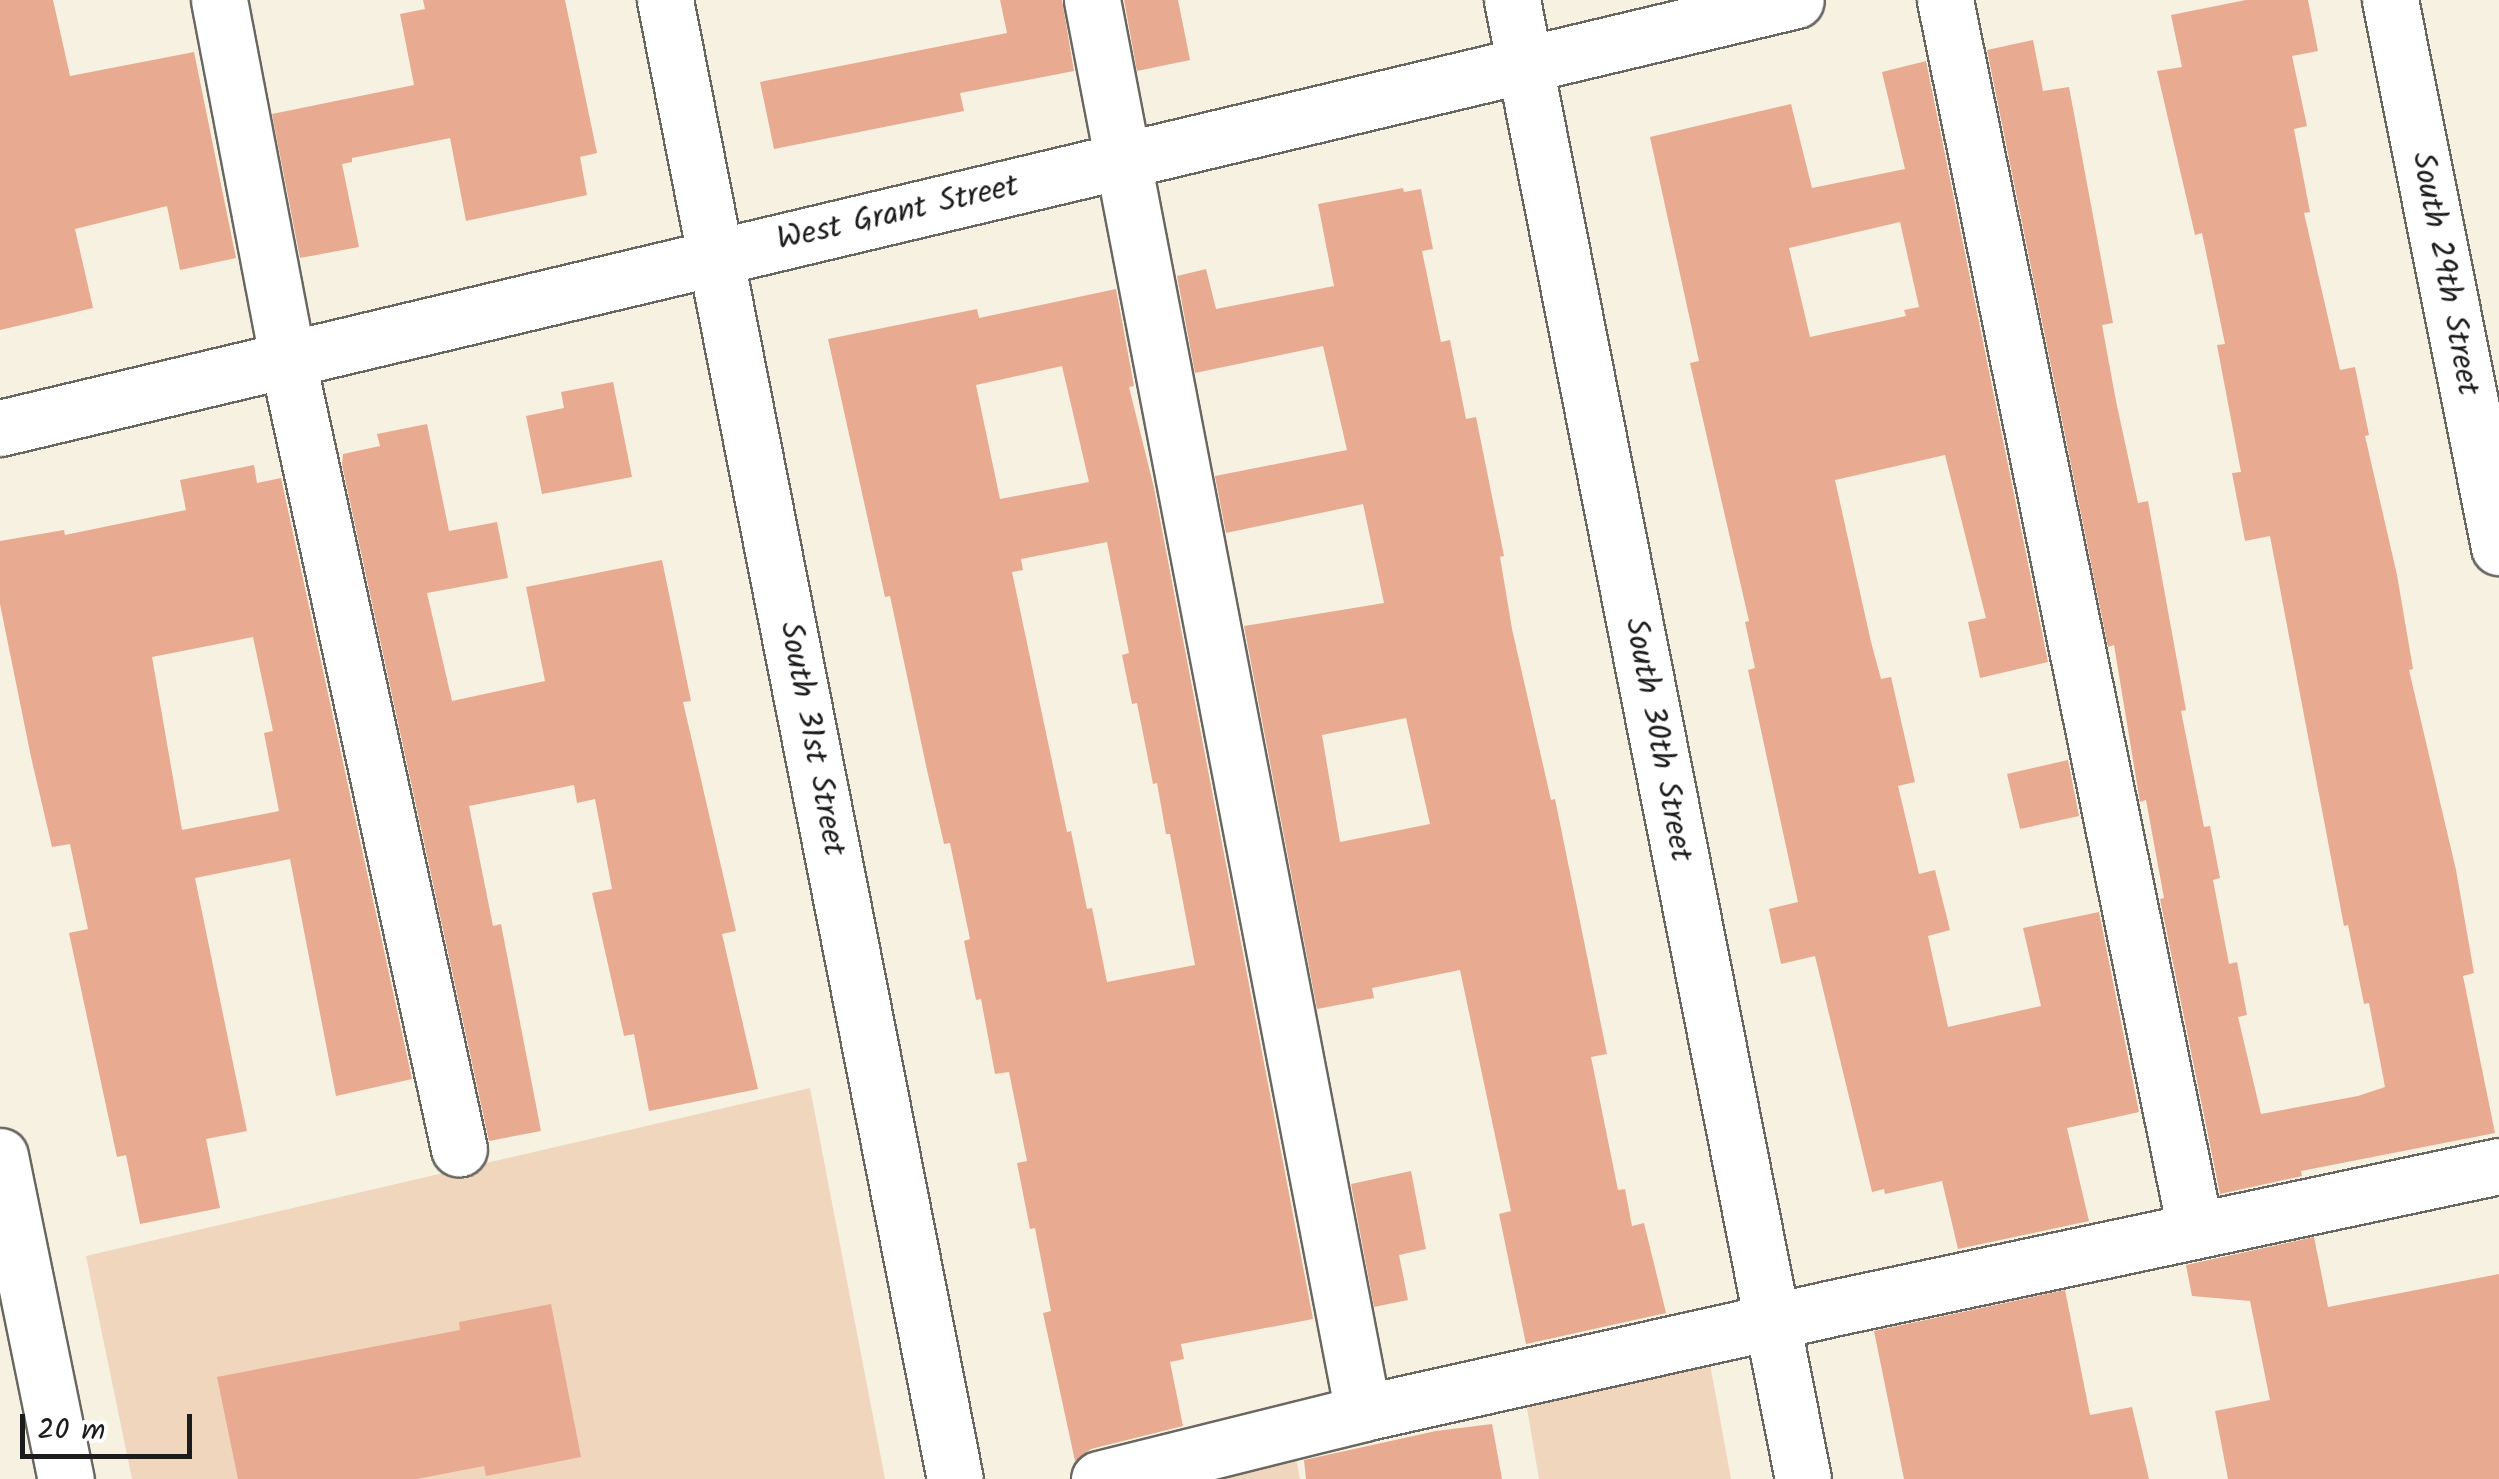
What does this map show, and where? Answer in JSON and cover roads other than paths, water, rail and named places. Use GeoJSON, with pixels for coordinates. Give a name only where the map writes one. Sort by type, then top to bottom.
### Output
{"type":"FeatureCollection","features":[{"type":"Feature","properties":{"kind":"street"},"geometry":{"type":"LineString","coordinates":[[220,0],[287,358],[458,1150]]}},
{"type":"Feature","properties":{"kind":"street","name":"South 31st Street"},"geometry":{"type":"LineString","coordinates":[[666,0],[956,1479]]}},
{"type":"Feature","properties":{"kind":"street"},"geometry":{"type":"LineString","coordinates":[[1092,0],[1363,1413]]}},
{"type":"Feature","properties":{"kind":"street","name":"South 30th Street"},"geometry":{"type":"LineString","coordinates":[[1512,0],[1803,1479]]}},
{"type":"Feature","properties":{"kind":"street","name":"West Grant Street"},"geometry":{"type":"LineString","coordinates":[[0,428],[1796,0]]}},
{"type":"Feature","properties":{"kind":"street"},"geometry":{"type":"LineString","coordinates":[[1946,0],[2195,1229]]}},
{"type":"Feature","properties":{"kind":"street","name":"South 29th Street"},"geometry":{"type":"LineString","coordinates":[[2390,0],[2499,547]]}},
{"type":"Feature","properties":{"kind":"street"},"geometry":{"type":"LineString","coordinates":[[0,1156],[66,1479]]}},
{"type":"Feature","properties":{"kind":"street"},"geometry":{"type":"LineString","coordinates":[[1099,1479],[1363,1413],[2195,1229],[2499,1166]]}}]}
